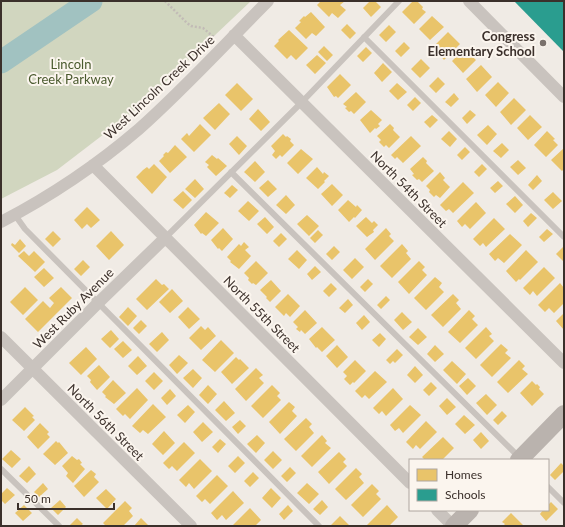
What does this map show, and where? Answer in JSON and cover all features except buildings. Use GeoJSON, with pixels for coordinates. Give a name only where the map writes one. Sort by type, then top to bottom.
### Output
{"type":"FeatureCollection","features":[{"type":"Feature","properties":{"kind":"street","name":"West Lincoln Creek Drive"},"geometry":{"type":"LineString","coordinates":[[1,222],[50,194],[94,165],[139,129],[160,110],[268,1]]}},
{"type":"Feature","properties":{"kind":"street"},"geometry":{"type":"LineString","coordinates":[[468,1],[564,97]]}},
{"type":"Feature","properties":{"kind":"street","name":"North 54th Street"},"geometry":{"type":"LineString","coordinates":[[234,35],[564,363]]}},
{"type":"Feature","properties":{"kind":"street","name":"North 55th Street"},"geometry":{"type":"LineString","coordinates":[[94,165],[409,482]]}},
{"type":"Feature","properties":{"kind":"street","name":"West Ruby Avenue"},"geometry":{"type":"LineString","coordinates":[[1,400],[165,238]]}},
{"type":"Feature","properties":{"kind":"street","name":"North 56th Street"},"geometry":{"type":"LineString","coordinates":[[1,337],[192,526]]}},
{"type":"Feature","properties":{"kind":"street"},"geometry":{"type":"LineString","coordinates":[[521,459],[564,414]]}},
{"type":"Feature","properties":{"kind":"street"},"geometry":{"type":"LineString","coordinates":[[438,511],[454,526],[469,511]]}},
{"type":"Feature","properties":{"kind":"lane"},"geometry":{"type":"LineString","coordinates":[[165,238],[301,102],[399,1]]}},
{"type":"Feature","properties":{"kind":"lane"},"geometry":{"type":"LineString","coordinates":[[364,37],[564,237]]}},
{"type":"Feature","properties":{"kind":"lane"},"geometry":{"type":"LineString","coordinates":[[231,172],[519,459]]}},
{"type":"Feature","properties":{"kind":"lane"},"geometry":{"type":"LineString","coordinates":[[15,215],[25,229],[319,526]]}},
{"type":"Feature","properties":{"kind":"lane"},"geometry":{"type":"LineString","coordinates":[[1,469],[59,526]]}},
{"type":"Feature","properties":{"kind":"lane"},"geometry":{"type":"LineString","coordinates":[[549,488],[564,503]]}},
{"type":"Feature","properties":{"kind":"path"},"geometry":{"type":"LineString","coordinates":[[165,1],[191,26],[203,28],[215,38]]}},
{"type":"Feature","properties":{"kind":"green space","name":"Lincoln Creek Parkway"},"geometry":{"type":"Polygon","coordinates":[[[1,1],[251,1],[138,108],[57,170],[1,199],[1,1]]]}},
{"type":"Feature","properties":{"kind":"waterway"},"geometry":{"type":"LineString","coordinates":[[1,62],[91,1]]}},
{"type":"Feature","properties":{"kind":"place","name":"Congress Elementary School"},"geometry":{"type":"Point","coordinates":[543,43]}}]}
